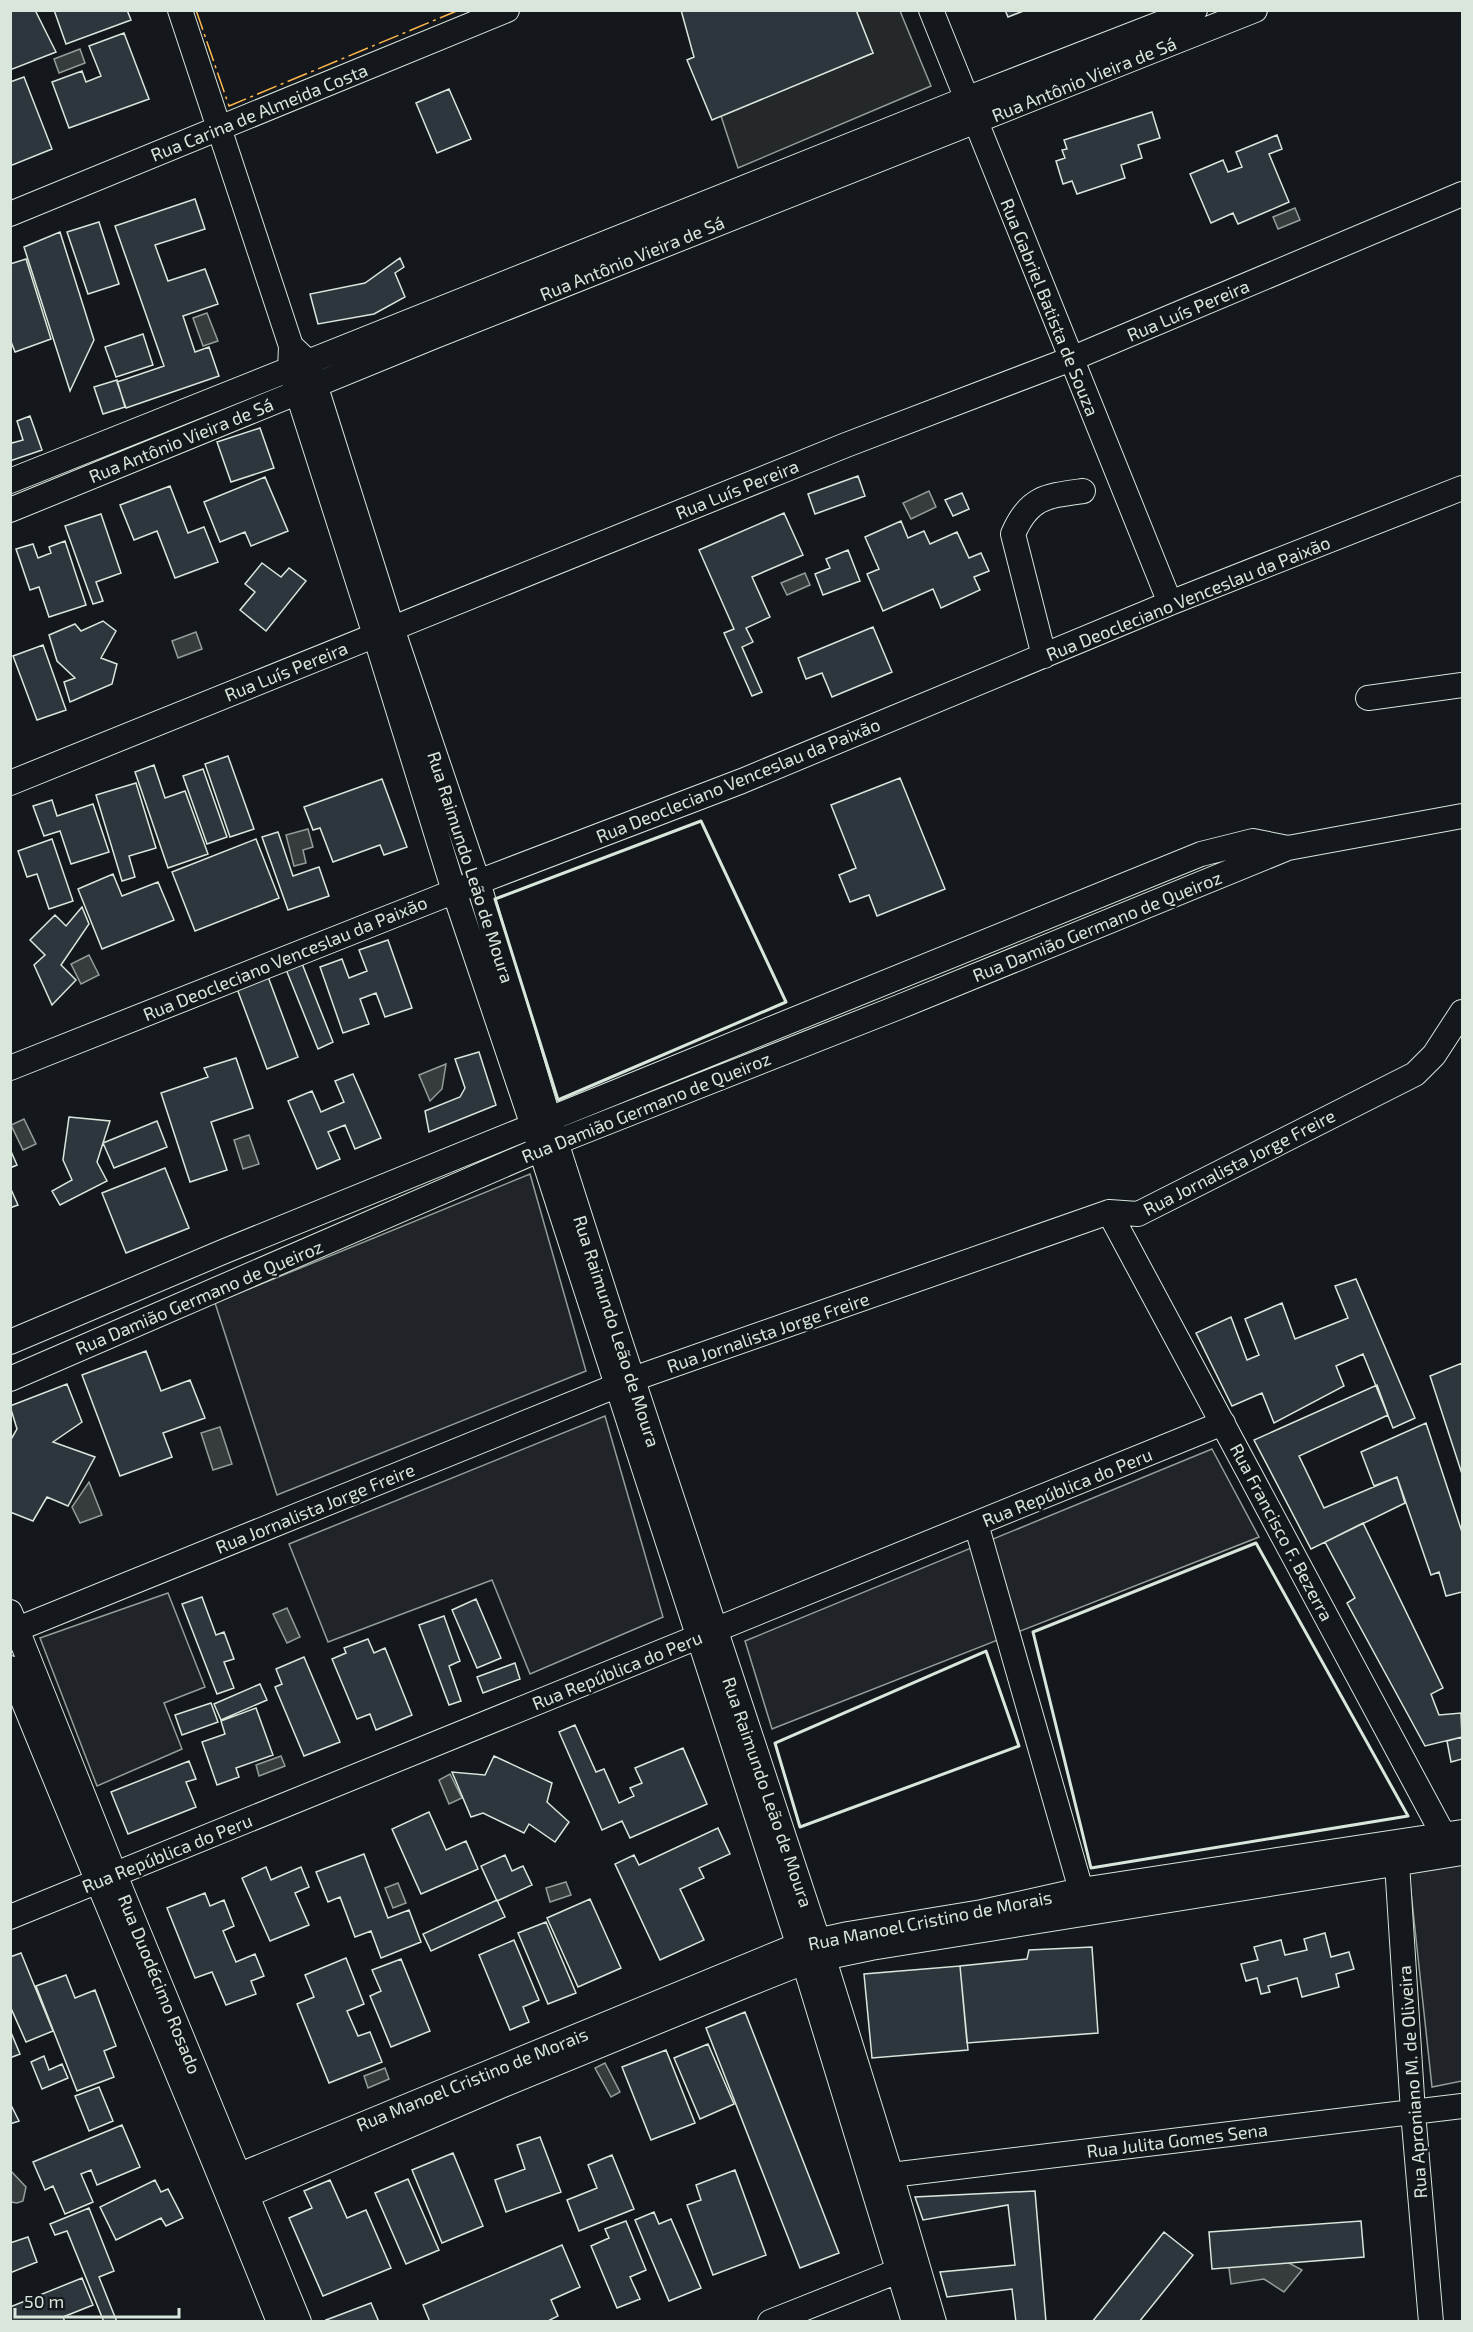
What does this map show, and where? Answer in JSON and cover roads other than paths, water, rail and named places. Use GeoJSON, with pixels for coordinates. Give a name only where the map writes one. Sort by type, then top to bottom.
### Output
{"type":"FeatureCollection","features":[{"type":"Feature","properties":{"kind":"street","name":"Rua Raimundo Leão de Moura"},"geometry":{"type":"LineString","coordinates":[[180,10],[384,631],[478,882],[545,1134]]}},
{"type":"Feature","properties":{"kind":"street","name":"Rua Carina de Almeida Costa"},"geometry":{"type":"LineString","coordinates":[[10,214],[507,10]]}},
{"type":"Feature","properties":{"kind":"street","name":"Rua Gabriel Batista de Souza"},"geometry":{"type":"LineString","coordinates":[[931,10],[1170,603]]}},
{"type":"Feature","properties":{"kind":"street","name":"Rua Antônio Vieira de Sá"},"geometry":{"type":"LineString","coordinates":[[10,481],[296,359],[1195,10]]}},
{"type":"Feature","properties":{"kind":"street","name":"Rua Antônio Vieira de Sá"},"geometry":{"type":"LineString","coordinates":[[10,510],[306,389],[1255,10]]}},
{"type":"Feature","properties":{"kind":"street","name":"Rua Luís Pereira"},"geometry":{"type":"LineString","coordinates":[[10,783],[846,445],[1071,359],[1462,194]]}},
{"type":"Feature","properties":{"kind":"street","name":"Rua Deocleciano Venceslau da Paixão"},"geometry":{"type":"LineString","coordinates":[[10,1068],[454,891],[742,781],[1170,603],[1462,488]]}},
{"type":"Feature","properties":{"kind":"street"},"geometry":{"type":"LineString","coordinates":[[1044,656],[1013,534],[1020,518],[1034,502],[1049,496],[1083,490]]}},
{"type":"Feature","properties":{"kind":"street","name":"Rua Raimundo Leão de Moura"},"geometry":{"type":"LineString","coordinates":[[384,631],[454,891],[545,1134],[705,1633],[811,1951],[891,2175],[934,2322]]}},
{"type":"Feature","properties":{"kind":"street"},"geometry":{"type":"LineString","coordinates":[[1368,698],[1462,685]]}},
{"type":"Feature","properties":{"kind":"street","name":"Rua Damião Germano de Queiroz"},"geometry":{"type":"LineString","coordinates":[[10,1342],[225,1251],[899,1007],[1288,848],[1462,816]]}},
{"type":"Feature","properties":{"kind":"street","name":"Rua Damião Germano de Queiroz"},"geometry":{"type":"LineString","coordinates":[[10,1379],[545,1134],[889,982],[1201,854],[1253,841],[1288,848]]}},
{"type":"Feature","properties":{"kind":"street"},"geometry":{"type":"LineString","coordinates":[[889,982],[899,1007]]}},
{"type":"Feature","properties":{"kind":"street","name":"Rua Jornalista Jorge Freire"},"geometry":{"type":"LineString","coordinates":[[13,1624],[625,1383],[1109,1212],[1138,1214],[1415,1074],[1434,1055],[1462,1012]]}},
{"type":"Feature","properties":{"kind":"street","name":"Rua Francisco F. Bezerra"},"geometry":{"type":"LineString","coordinates":[[1109,1212],[1456,1843]]}},
{"type":"Feature","properties":{"kind":"street","name":"Rua República do Peru"},"geometry":{"type":"LineString","coordinates":[[10,1917],[1223,1423]]}},
{"type":"Feature","properties":{"kind":"street"},"geometry":{"type":"LineString","coordinates":[[976,1524],[1081,1890],[1084,1915]]}},
{"type":"Feature","properties":{"kind":"street","name":"Rua Duodécimo Rosado"},"geometry":{"type":"LineString","coordinates":[[13,1624],[106,1878]]}},
{"type":"Feature","properties":{"kind":"street","name":"Rua Duodécimo Rosado"},"geometry":{"type":"LineString","coordinates":[[10,1668],[106,1878],[235,2188],[299,2322]]}},
{"type":"Feature","properties":{"kind":"street","name":"Rua Manoel Cristino de Morais"},"geometry":{"type":"LineString","coordinates":[[811,1951],[871,1948],[1084,1915],[1389,1854],[1456,1843]]}},
{"type":"Feature","properties":{"kind":"street","name":"Rua Manoel Cristino de Morais"},"geometry":{"type":"LineString","coordinates":[[235,2188],[811,1951],[1081,1890],[1389,1854]]}},
{"type":"Feature","properties":{"kind":"street","name":"Rua Aproniano M. de Oliveira"},"geometry":{"type":"LineString","coordinates":[[1389,1854],[1419,2322]]}},
{"type":"Feature","properties":{"kind":"street","name":"Rua Raimundo Leão de Moura"},"geometry":{"type":"LineString","coordinates":[[811,1951],[914,2322]]}},
{"type":"Feature","properties":{"kind":"street","name":"Rua Julita Gomes Sena"},"geometry":{"type":"LineString","coordinates":[[891,2175],[1462,2106]]}},
{"type":"Feature","properties":{"kind":"street","name":"Rua Aproniano M. de Oliveira"},"geometry":{"type":"LineString","coordinates":[[1406,2113],[1431,2322]]}},
{"type":"Feature","properties":{"kind":"street","name":"Rua Duodécimo Rosado"},"geometry":{"type":"LineString","coordinates":[[235,2188],[279,2322]]}},
{"type":"Feature","properties":{"kind":"street"},"geometry":{"type":"LineString","coordinates":[[770,2322],[898,2271]]}}]}
